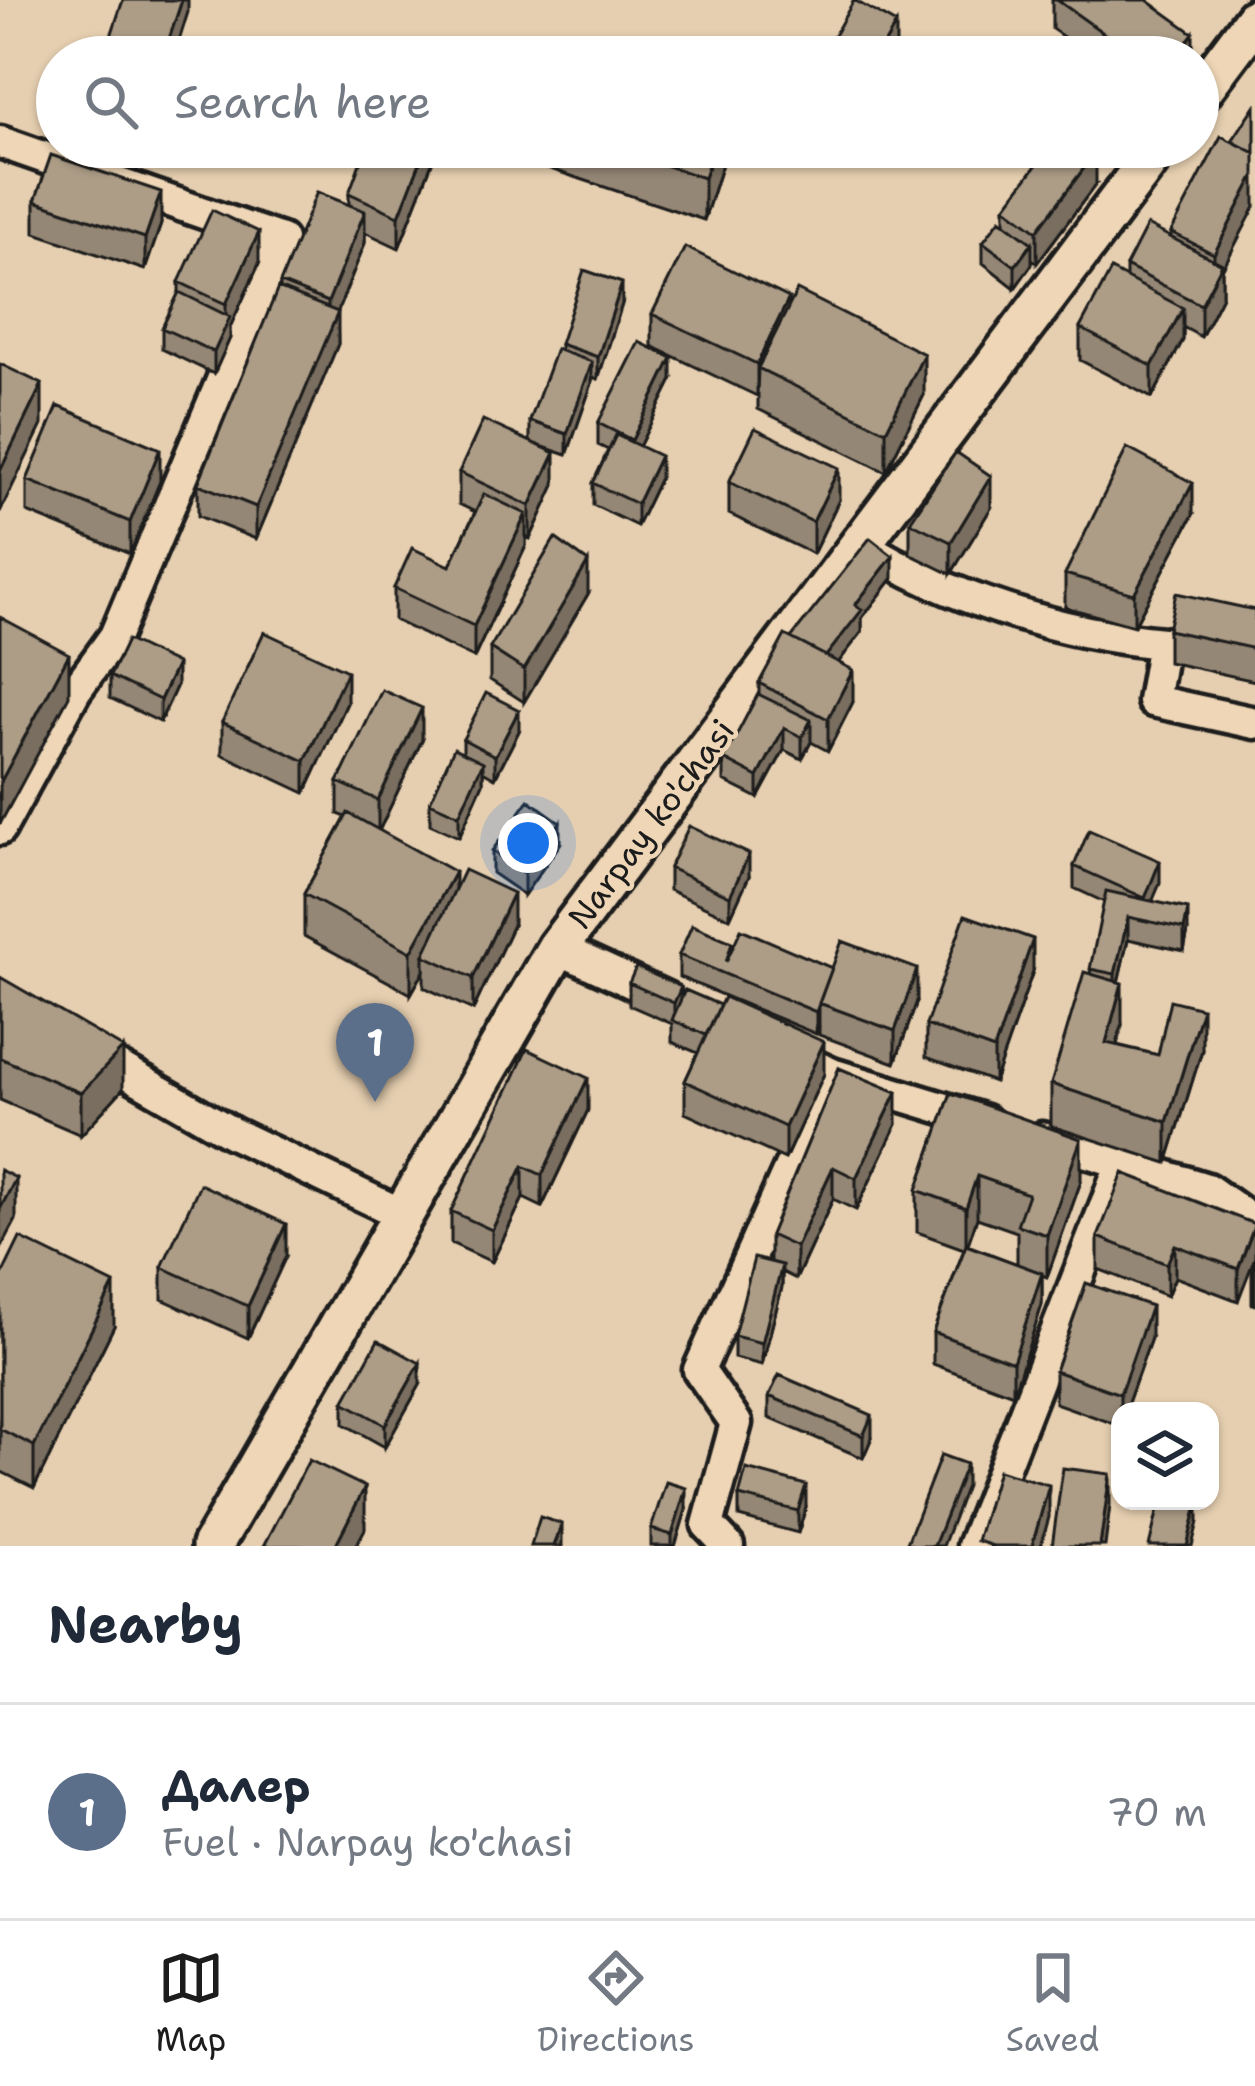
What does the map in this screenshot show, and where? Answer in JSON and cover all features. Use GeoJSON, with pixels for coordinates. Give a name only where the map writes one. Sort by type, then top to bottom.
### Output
{"type":"FeatureCollection","features":[{"type":"Feature","properties":{"kind":"main road"},"geometry":{"type":"LineString","coordinates":[[1219,67],[1255,19]]}},
{"type":"Feature","properties":{"kind":"main road","name":"Narpay ko'chasi"},"geometry":{"type":"LineString","coordinates":[[212,1546],[399,1213],[557,948],[1143,168]]}},
{"type":"Feature","properties":{"kind":"street"},"geometry":{"type":"LineString","coordinates":[[0,142],[36,155]]}},
{"type":"Feature","properties":{"kind":"street"},"geometry":{"type":"LineString","coordinates":[[0,829],[66,686],[124,615],[281,240],[75,168]]}},
{"type":"Feature","properties":{"kind":"street"},"geometry":{"type":"LineString","coordinates":[[861,544],[913,577],[1061,624],[1163,643],[1154,701],[1255,723]]}},
{"type":"Feature","properties":{"kind":"street"},"geometry":{"type":"LineString","coordinates":[[557,948],[684,1006]]}},
{"type":"Feature","properties":{"kind":"street"},"geometry":{"type":"LineString","coordinates":[[58,1032],[232,1133],[399,1213]]}},
{"type":"Feature","properties":{"kind":"street"},"geometry":{"type":"LineString","coordinates":[[747,1035],[832,1074],[1207,1189],[1254,1221]]}},
{"type":"Feature","properties":{"kind":"street"},"geometry":{"type":"LineString","coordinates":[[728,1546],[709,1525],[736,1423],[699,1370],[832,1074]]}},
{"type":"Feature","properties":{"kind":"street"},"geometry":{"type":"LineString","coordinates":[[973,1546],[1122,1163]]}},
{"type":"Feature","properties":{"kind":"building"},"geometry":{"type":"Polygon","coordinates":[[[123,0],[182,0],[170,36],[111,36],[123,0]]]}},
{"type":"Feature","properties":{"kind":"building"},"geometry":{"type":"Polygon","coordinates":[[[854,0],[896,24],[889,36],[834,36],[854,0]]]}},
{"type":"Feature","properties":{"kind":"building"},"geometry":{"type":"Polygon","coordinates":[[[1057,0],[1147,0],[1193,33],[1191,36],[1108,36],[1057,0]]]}},
{"type":"Feature","properties":{"kind":"building"},"geometry":{"type":"Polygon","coordinates":[[[1255,106],[1255,153],[1232,141],[1255,106]]]}},
{"type":"Feature","properties":{"kind":"building"},"geometry":{"type":"Polygon","coordinates":[[[1221,136],[1255,153],[1255,175],[1214,254],[1171,232],[1204,168],[1219,168],[1221,136]]]}},
{"type":"Feature","properties":{"kind":"building"},"geometry":{"type":"Polygon","coordinates":[[[46,168],[90,168],[161,192],[145,238],[35,201],[46,168]]]}},
{"type":"Feature","properties":{"kind":"building"},"geometry":{"type":"Polygon","coordinates":[[[358,168],[418,168],[399,216],[349,193],[358,168]]]}},
{"type":"Feature","properties":{"kind":"building"},"geometry":{"type":"Polygon","coordinates":[[[674,168],[707,168],[704,178],[674,168]]]}},
{"type":"Feature","properties":{"kind":"building"},"geometry":{"type":"Polygon","coordinates":[[[1034,168],[1084,168],[1037,231],[1005,207],[1034,168]]]}},
{"type":"Feature","properties":{"kind":"building"},"geometry":{"type":"Polygon","coordinates":[[[317,192],[365,211],[328,302],[280,283],[317,192]]]}},
{"type":"Feature","properties":{"kind":"building"},"geometry":{"type":"Polygon","coordinates":[[[212,210],[259,232],[226,304],[179,282],[212,210]]]}},
{"type":"Feature","properties":{"kind":"building"},"geometry":{"type":"Polygon","coordinates":[[[1000,219],[1032,243],[1015,266],[983,242],[1000,219]]]}},
{"type":"Feature","properties":{"kind":"building"},"geometry":{"type":"Polygon","coordinates":[[[1147,225],[1222,264],[1201,305],[1126,266],[1147,225]]]}},
{"type":"Feature","properties":{"kind":"building"},"geometry":{"type":"Polygon","coordinates":[[[685,247],[789,298],[757,364],[652,314],[685,247]]]}},
{"type":"Feature","properties":{"kind":"building"},"geometry":{"type":"Polygon","coordinates":[[[584,270],[622,283],[598,357],[560,344],[584,270]]]}},
{"type":"Feature","properties":{"kind":"building"},"geometry":{"type":"Polygon","coordinates":[[[1111,270],[1183,308],[1152,366],[1080,328],[1111,270]]]}},
{"type":"Feature","properties":{"kind":"building"},"geometry":{"type":"Polygon","coordinates":[[[278,288],[338,312],[256,507],[198,484],[278,288]]]}},
{"type":"Feature","properties":{"kind":"building"},"geometry":{"type":"Polygon","coordinates":[[[797,290],[924,354],[886,431],[758,368],[797,290]]]}},
{"type":"Feature","properties":{"kind":"building"},"geometry":{"type":"Polygon","coordinates":[[[179,292],[230,317],[214,352],[162,328],[179,292]]]}},
{"type":"Feature","properties":{"kind":"building"},"geometry":{"type":"Polygon","coordinates":[[[639,342],[672,358],[632,440],[598,423],[639,342]]]}},
{"type":"Feature","properties":{"kind":"building"},"geometry":{"type":"Polygon","coordinates":[[[556,349],[592,362],[567,434],[530,421],[556,349]]]}},
{"type":"Feature","properties":{"kind":"building"},"geometry":{"type":"Polygon","coordinates":[[[0,364],[42,384],[0,471],[0,364]]]}},
{"type":"Feature","properties":{"kind":"building"},"geometry":{"type":"Polygon","coordinates":[[[58,406],[160,449],[130,522],[27,480],[58,406]]]}},
{"type":"Feature","properties":{"kind":"building"},"geometry":{"type":"Polygon","coordinates":[[[483,420],[555,453],[530,506],[459,472],[483,420]]]}},
{"type":"Feature","properties":{"kind":"building"},"geometry":{"type":"Polygon","coordinates":[[[755,428],[839,468],[813,522],[729,482],[755,428]]]}},
{"type":"Feature","properties":{"kind":"building"},"geometry":{"type":"Polygon","coordinates":[[[616,435],[660,456],[637,504],[593,483],[616,435]]]}},
{"type":"Feature","properties":{"kind":"building"},"geometry":{"type":"Polygon","coordinates":[[[1127,448],[1193,483],[1134,594],[1065,574],[1127,448]]]}},
{"type":"Feature","properties":{"kind":"building"},"geometry":{"type":"Polygon","coordinates":[[[956,452],[991,476],[951,542],[910,522],[956,452]]]}},
{"type":"Feature","properties":{"kind":"building"},"geometry":{"type":"Polygon","coordinates":[[[484,494],[526,514],[474,626],[394,588],[412,548],[450,566],[484,494]]]}},
{"type":"Feature","properties":{"kind":"building"},"geometry":{"type":"Polygon","coordinates":[[[555,538],[588,562],[524,670],[490,648],[555,538]]]}},
{"type":"Feature","properties":{"kind":"building"},"geometry":{"type":"Polygon","coordinates":[[[870,538],[893,556],[855,605],[862,610],[826,656],[791,638],[870,538]]]}},
{"type":"Feature","properties":{"kind":"building"},"geometry":{"type":"Polygon","coordinates":[[[1176,593],[1255,610],[1255,649],[1168,630],[1176,593]]]}},
{"type":"Feature","properties":{"kind":"building"},"geometry":{"type":"Polygon","coordinates":[[[0,617],[69,654],[0,783],[0,617]]]}},
{"type":"Feature","properties":{"kind":"building"},"geometry":{"type":"Polygon","coordinates":[[[264,632],[347,671],[305,761],[222,722],[264,632]]]}},
{"type":"Feature","properties":{"kind":"building"},"geometry":{"type":"Polygon","coordinates":[[[785,635],[853,670],[828,719],[759,683],[785,635]]]}},
{"type":"Feature","properties":{"kind":"building"},"geometry":{"type":"Polygon","coordinates":[[[127,640],[177,664],[160,700],[110,676],[127,640]]]}},
{"type":"Feature","properties":{"kind":"building"},"geometry":{"type":"Polygon","coordinates":[[[382,690],[422,708],[378,800],[338,782],[382,690]]]}},
{"type":"Feature","properties":{"kind":"building"},"geometry":{"type":"Polygon","coordinates":[[[486,693],[519,710],[495,756],[463,739],[486,693]]]}},
{"type":"Feature","properties":{"kind":"building"},"geometry":{"type":"Polygon","coordinates":[[[758,694],[811,720],[802,737],[784,728],[758,777],[724,759],[758,694]]]}},
{"type":"Feature","properties":{"kind":"building"},"geometry":{"type":"Polygon","coordinates":[[[454,748],[483,762],[459,815],[430,802],[454,748]]]}},
{"type":"Feature","properties":{"kind":"building"},"geometry":{"type":"Polygon","coordinates":[[[529,800],[560,822],[524,874],[492,851],[529,800]]]}},
{"type":"Feature","properties":{"kind":"building"},"geometry":{"type":"Polygon","coordinates":[[[348,813],[455,872],[411,952],[304,894],[348,813]]]}},
{"type":"Feature","properties":{"kind":"building"},"geometry":{"type":"Polygon","coordinates":[[[689,826],[749,854],[730,896],[669,868],[689,826]]]}},
{"type":"Feature","properties":{"kind":"building"},"geometry":{"type":"Polygon","coordinates":[[[1089,830],[1160,861],[1145,898],[1074,866],[1089,830]]]}},
{"type":"Feature","properties":{"kind":"building"},"geometry":{"type":"Polygon","coordinates":[[[464,870],[513,893],[473,978],[424,955],[464,870]]]}},
{"type":"Feature","properties":{"kind":"building"},"geometry":{"type":"Polygon","coordinates":[[[1106,891],[1188,909],[1184,929],[1128,917],[1115,974],[1090,969],[1106,891]]]}},
{"type":"Feature","properties":{"kind":"building"},"geometry":{"type":"Polygon","coordinates":[[[965,915],[1033,939],[994,1050],[926,1025],[965,915]]]}},
{"type":"Feature","properties":{"kind":"building"},"geometry":{"type":"Polygon","coordinates":[[[692,925],[732,942],[726,962],[741,929],[832,968],[816,1012],[679,955],[692,925]]]}},
{"type":"Feature","properties":{"kind":"building"},"geometry":{"type":"Polygon","coordinates":[[[842,941],[917,969],[895,1031],[819,1003],[842,941]]]}},
{"type":"Feature","properties":{"kind":"building"},"geometry":{"type":"Polygon","coordinates":[[[636,967],[681,987],[674,1003],[629,983],[636,967]]]}},
{"type":"Feature","properties":{"kind":"building"},"geometry":{"type":"Polygon","coordinates":[[[1084,972],[1122,983],[1106,1043],[1158,1055],[1170,1000],[1202,1008],[1167,1122],[1051,1084],[1084,972]]]}},
{"type":"Feature","properties":{"kind":"building"},"geometry":{"type":"Polygon","coordinates":[[[0,977],[123,1048],[81,1093],[0,1058],[0,977]]]}},
{"type":"Feature","properties":{"kind":"building"},"geometry":{"type":"Polygon","coordinates":[[[685,990],[720,1005],[706,1035],[672,1020],[685,990]]]}},
{"type":"Feature","properties":{"kind":"building"},"geometry":{"type":"Polygon","coordinates":[[[724,997],[824,1042],[785,1127],[685,1081],[724,997]]]}},
{"type":"Feature","properties":{"kind":"building"},"geometry":{"type":"Polygon","coordinates":[[[527,1049],[588,1078],[542,1175],[523,1166],[492,1230],[451,1211],[527,1049]]]}},
{"type":"Feature","properties":{"kind":"building"},"geometry":{"type":"Polygon","coordinates":[[[839,1068],[897,1092],[856,1178],[833,1167],[796,1247],[770,1235],[839,1068]]]}},
{"type":"Feature","properties":{"kind":"building"},"geometry":{"type":"Polygon","coordinates":[[[951,1093],[1081,1139],[1047,1235],[1017,1225],[1028,1194],[977,1176],[966,1208],[917,1190],[951,1093]]]}},
{"type":"Feature","properties":{"kind":"building"},"geometry":{"type":"Polygon","coordinates":[[[0,1170],[16,1178],[0,1209],[0,1170]]]}},
{"type":"Feature","properties":{"kind":"building"},"geometry":{"type":"Polygon","coordinates":[[[1123,1173],[1255,1224],[1238,1269],[1175,1245],[1167,1264],[1098,1237],[1123,1173]]]}},
{"type":"Feature","properties":{"kind":"building"},"geometry":{"type":"Polygon","coordinates":[[[200,1184],[286,1224],[248,1306],[162,1267],[200,1184]]]}},
{"type":"Feature","properties":{"kind":"building"},"geometry":{"type":"Polygon","coordinates":[[[20,1238],[114,1284],[34,1446],[0,1429],[0,1279],[20,1238]]]}},
{"type":"Feature","properties":{"kind":"building"},"geometry":{"type":"Polygon","coordinates":[[[966,1245],[1042,1273],[1013,1362],[933,1332],[966,1245]]]}},
{"type":"Feature","properties":{"kind":"building"},"geometry":{"type":"Polygon","coordinates":[[[754,1258],[782,1265],[762,1343],[734,1336],[754,1258]]]}},
{"type":"Feature","properties":{"kind":"building"},"geometry":{"type":"Polygon","coordinates":[[[1086,1283],[1151,1306],[1120,1394],[1055,1371],[1086,1283]]]}},
{"type":"Feature","properties":{"kind":"building"},"geometry":{"type":"Polygon","coordinates":[[[378,1340],[420,1363],[385,1425],[344,1402],[378,1340]]]}},
{"type":"Feature","properties":{"kind":"building"},"geometry":{"type":"Polygon","coordinates":[[[779,1375],[872,1415],[863,1436],[769,1396],[779,1375]]]}},
{"type":"Feature","properties":{"kind":"building"},"geometry":{"type":"Polygon","coordinates":[[[941,1455],[966,1464],[934,1546],[916,1546],[907,1543],[941,1455]]]}},
{"type":"Feature","properties":{"kind":"building"},"geometry":{"type":"Polygon","coordinates":[[[309,1460],[365,1487],[335,1546],[264,1546],[309,1460]]]}},
{"type":"Feature","properties":{"kind":"building"},"geometry":{"type":"Polygon","coordinates":[[[1063,1468],[1110,1474],[1100,1546],[1052,1546],[1063,1468]]]}},
{"type":"Feature","properties":{"kind":"building"},"geometry":{"type":"Polygon","coordinates":[[[746,1469],[806,1485],[798,1511],[739,1496],[746,1469]]]}},
{"type":"Feature","properties":{"kind":"building"},"geometry":{"type":"Polygon","coordinates":[[[998,1470],[1049,1485],[1032,1546],[977,1541],[998,1470]]]}},
{"type":"Feature","properties":{"kind":"building"},"geometry":{"type":"Polygon","coordinates":[[[666,1482],[686,1488],[672,1535],[651,1529],[666,1482]]]}},
{"type":"Feature","properties":{"kind":"building"},"geometry":{"type":"Polygon","coordinates":[[[1158,1510],[1196,1510],[1187,1546],[1149,1546],[1158,1510]]]}},
{"type":"Feature","properties":{"kind":"building"},"geometry":{"type":"Polygon","coordinates":[[[540,1517],[562,1524],[554,1546],[531,1546],[540,1517]]]}},
{"type":"Feature","properties":{"kind":"place","name":"Далер"},"geometry":{"type":"Point","coordinates":[375,1102]}}]}
